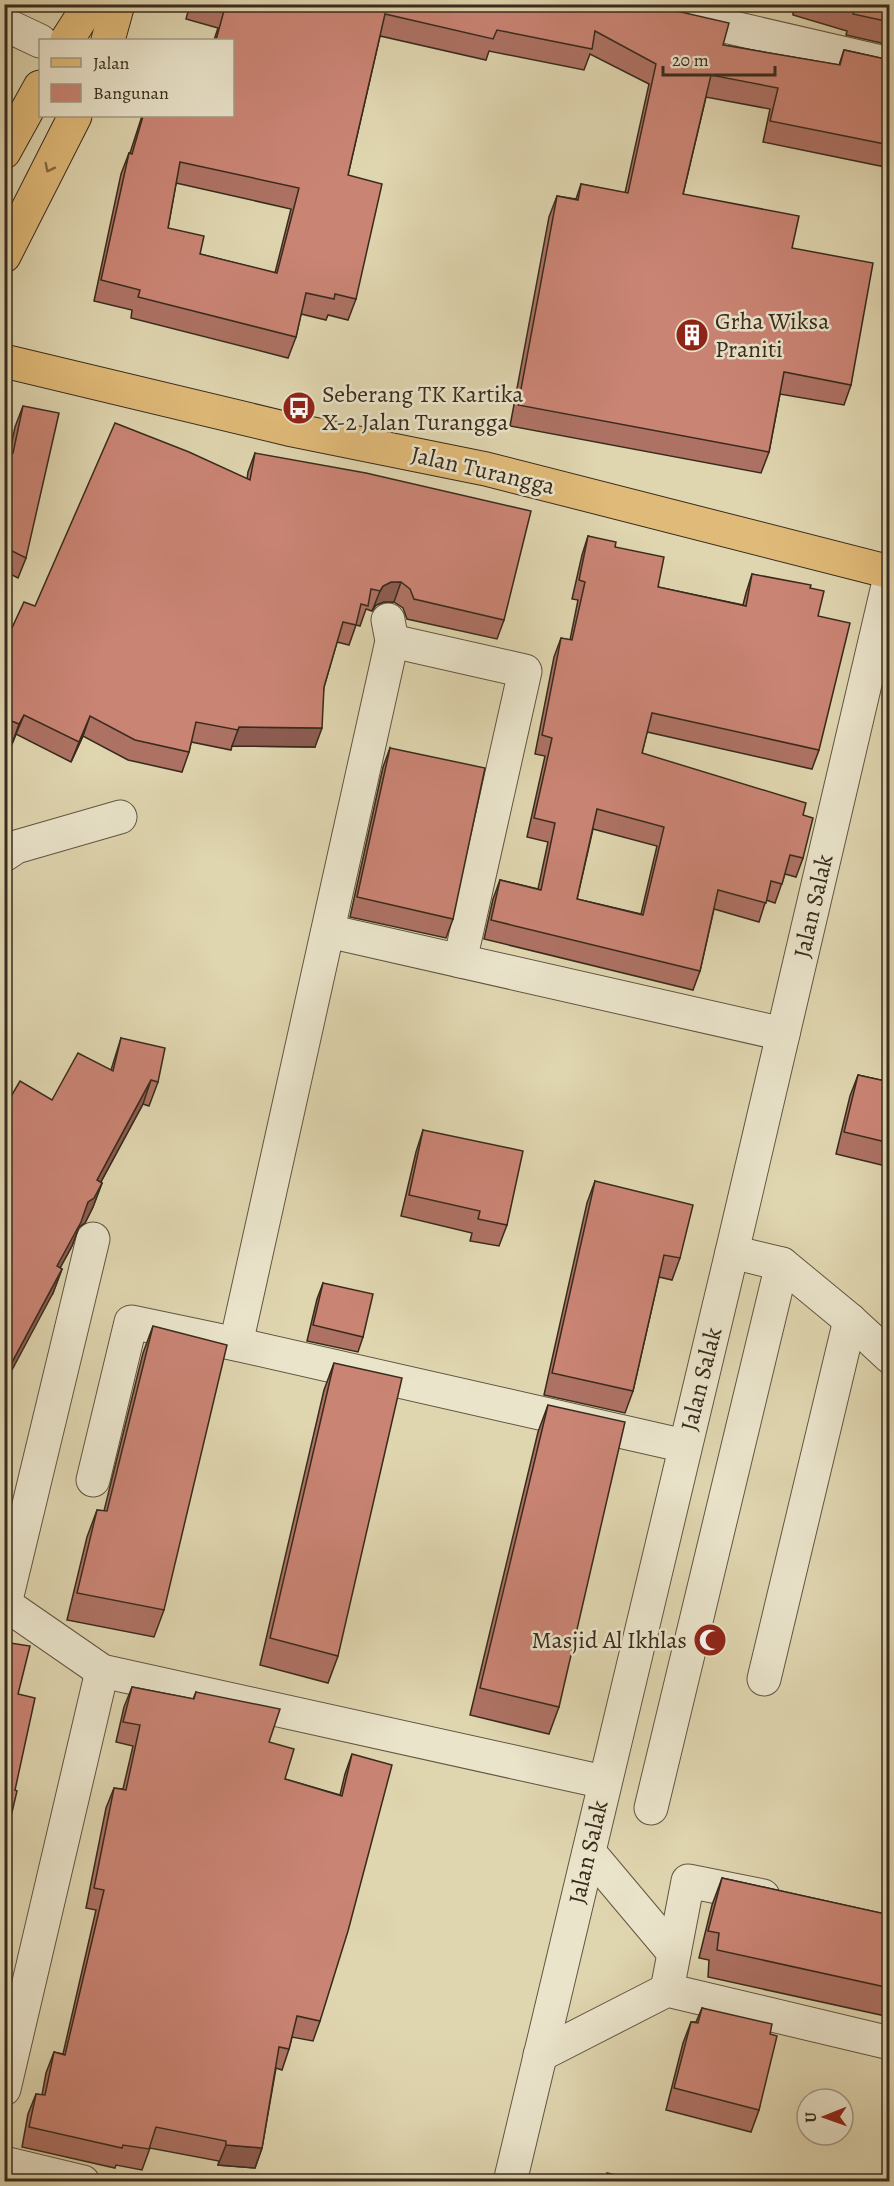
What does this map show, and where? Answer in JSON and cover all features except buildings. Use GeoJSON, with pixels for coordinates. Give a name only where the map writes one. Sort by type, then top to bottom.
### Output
{"type":"FeatureCollection","features":[{"type":"Feature","properties":{"kind":"main road"},"geometry":{"type":"LineString","coordinates":[[68,39],[90,4]]}},
{"type":"Feature","properties":{"kind":"main road"},"geometry":{"type":"LineString","coordinates":[[108,39],[118,4]]}},
{"type":"Feature","properties":{"kind":"main road"},"geometry":{"type":"LineString","coordinates":[[4,152],[39,89]]}},
{"type":"Feature","properties":{"kind":"main road"},"geometry":{"type":"LineString","coordinates":[[4,256],[74,117]]}},
{"type":"Feature","properties":{"kind":"main road","name":"Jalan Turangga"},"geometry":{"type":"LineString","coordinates":[[4,361],[288,429],[486,469],[890,572]]}},
{"type":"Feature","properties":{"kind":"street"},"geometry":{"type":"LineString","coordinates":[[629,4],[890,64]]}},
{"type":"Feature","properties":{"kind":"street"},"geometry":{"type":"LineString","coordinates":[[4,24],[39,41]]}},
{"type":"Feature","properties":{"kind":"street","name":"Jalan Salak"},"geometry":{"type":"LineString","coordinates":[[510,2181],[732,1252],[890,577]]}},
{"type":"Feature","properties":{"kind":"street"},"geometry":{"type":"LineString","coordinates":[[236,1344],[328,931],[390,630],[525,671],[460,961]]}},
{"type":"Feature","properties":{"kind":"street"},"geometry":{"type":"LineString","coordinates":[[4,855],[16,847],[120,817]]}},
{"type":"Feature","properties":{"kind":"street"},"geometry":{"type":"LineString","coordinates":[[328,931],[783,1034]]}},
{"type":"Feature","properties":{"kind":"street"},"geometry":{"type":"LineString","coordinates":[[93,1239],[5,1604],[102,1671],[604,1782]]}},
{"type":"Feature","properties":{"kind":"street"},"geometry":{"type":"LineString","coordinates":[[732,1252],[782,1264],[850,1320],[890,1357]]}},
{"type":"Feature","properties":{"kind":"street"},"geometry":{"type":"LineString","coordinates":[[651,1808],[782,1264]]}},
{"type":"Feature","properties":{"kind":"street"},"geometry":{"type":"LineString","coordinates":[[764,1680],[850,1320]]}},
{"type":"Feature","properties":{"kind":"street"},"geometry":{"type":"LineString","coordinates":[[93,1480],[131,1322],[685,1446]]}},
{"type":"Feature","properties":{"kind":"street"},"geometry":{"type":"LineString","coordinates":[[4,2089],[102,1671]]}},
{"type":"Feature","properties":{"kind":"street"},"geometry":{"type":"LineString","coordinates":[[589,1852],[674,1953]]}},
{"type":"Feature","properties":{"kind":"street"},"geometry":{"type":"LineString","coordinates":[[667,1990],[688,1881],[789,1902]]}},
{"type":"Feature","properties":{"kind":"street"},"geometry":{"type":"LineString","coordinates":[[540,2055],[667,1990],[890,2043]]}},
{"type":"Feature","properties":{"kind":"street"},"geometry":{"type":"LineString","coordinates":[[4,2163],[83,2181]]}},
{"type":"Feature","properties":{"kind":"place","name":"Grha Wiksa Praniti"},"geometry":{"type":"Point","coordinates":[692,335]}},
{"type":"Feature","properties":{"kind":"place","name":"Seberang TK Kartika X-2 Jalan Turangga"},"geometry":{"type":"Point","coordinates":[299,408]}},
{"type":"Feature","properties":{"kind":"place","name":"Masjid Al Ikhlas"},"geometry":{"type":"Point","coordinates":[710,1640]}}]}
